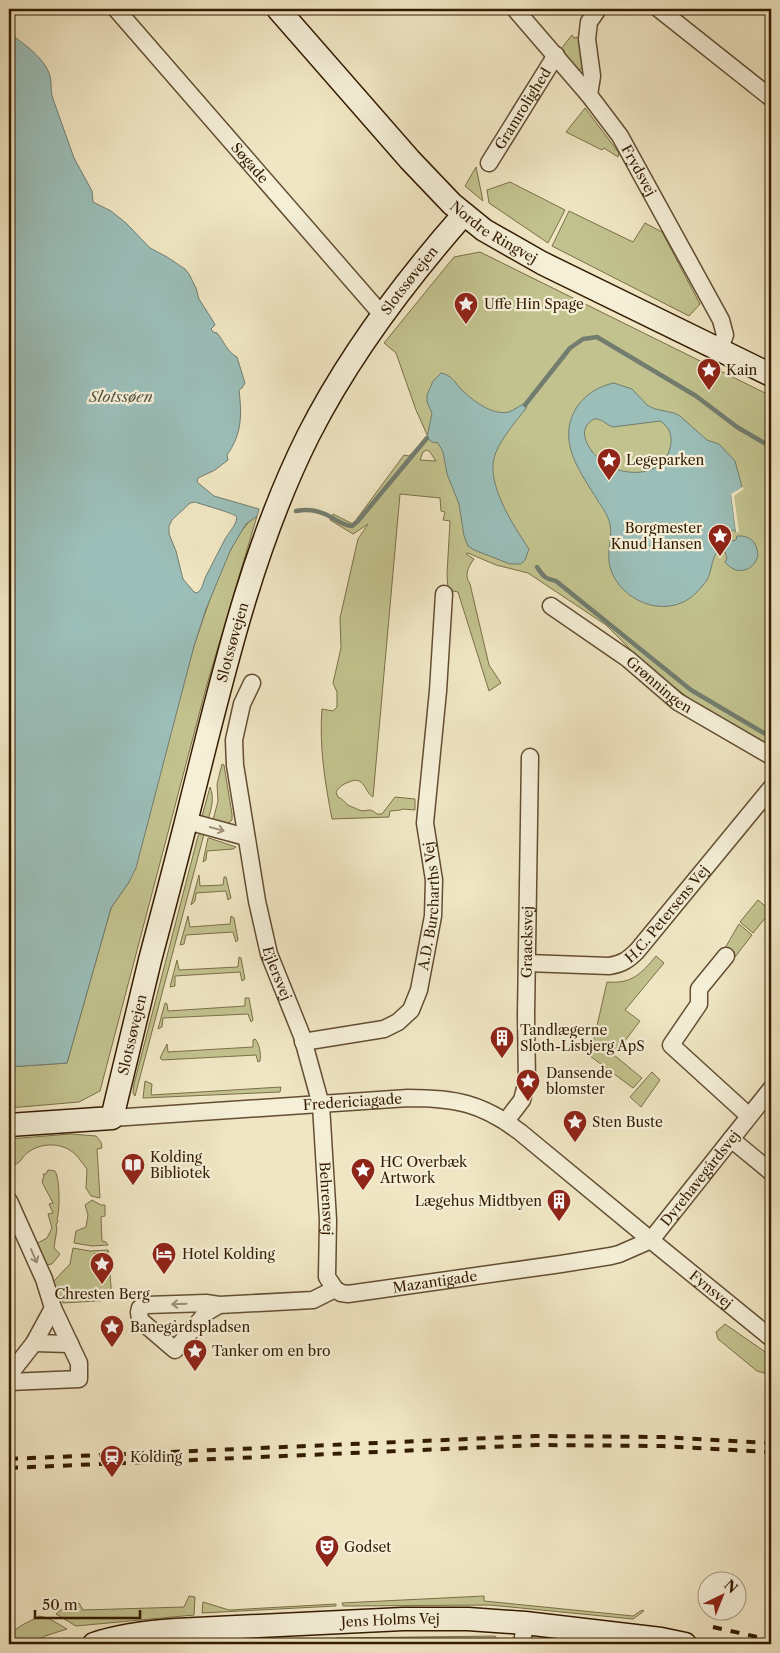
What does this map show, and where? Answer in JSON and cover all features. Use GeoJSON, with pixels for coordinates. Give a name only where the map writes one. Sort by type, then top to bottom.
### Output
{"type":"FeatureCollection","features":[{"type":"Feature","properties":{"kind":"main road","name":"Nordre Ringvej"},"geometry":{"type":"LineString","coordinates":[[278,9],[410,160],[464,214],[486,230],[542,263],[771,375]]}},
{"type":"Feature","properties":{"kind":"main road","name":"Slotssøvejen"},"geometry":{"type":"LineString","coordinates":[[112,1118],[150,961],[237,630],[261,551],[286,484],[308,436],[357,352],[412,275],[464,214]]}},
{"type":"Feature","properties":{"kind":"main road","name":"Fredericiagade"},"geometry":{"type":"LineString","coordinates":[[9,1125],[112,1118]]}},
{"type":"Feature","properties":{"kind":"main road","name":"Jens Holms Vej"},"geometry":{"type":"LineString","coordinates":[[94,1644],[146,1632],[403,1619],[468,1619],[524,1634],[661,1639],[685,1644]]}},
{"type":"Feature","properties":{"kind":"street","name":"Søgade"},"geometry":{"type":"LineString","coordinates":[[116,9],[383,316]]}},
{"type":"Feature","properties":{"kind":"street","name":"Frydsvej"},"geometry":{"type":"LineString","coordinates":[[515,9],[556,55],[620,136],[722,320],[725,334],[719,351]]}},
{"type":"Feature","properties":{"kind":"street"},"geometry":{"type":"LineString","coordinates":[[589,95],[592,76],[587,39],[589,22],[598,9]]}},
{"type":"Feature","properties":{"kind":"street"},"geometry":{"type":"LineString","coordinates":[[658,9],[771,98]]}},
{"type":"Feature","properties":{"kind":"street","name":"Gramrolighed"},"geometry":{"type":"LineString","coordinates":[[488,163],[556,55]]}},
{"type":"Feature","properties":{"kind":"street","name":"A.D. Burcharths Vej"},"geometry":{"type":"LineString","coordinates":[[303,1042],[384,1029],[398,1022],[411,1010],[419,990],[433,916],[434,880],[425,822],[439,682],[444,594]]}},
{"type":"Feature","properties":{"kind":"street","name":"Grønningen"},"geometry":{"type":"LineString","coordinates":[[551,606],[628,659],[678,702],[771,756]]}},
{"type":"Feature","properties":{"kind":"street","name":"Ejlersvej"},"geometry":{"type":"LineString","coordinates":[[252,682],[242,704],[234,740],[235,764],[246,837],[269,954],[303,1042],[321,1105]]}},
{"type":"Feature","properties":{"kind":"street","name":"Graacksvej"},"geometry":{"type":"LineString","coordinates":[[506,1121],[522,1100],[527,1081],[530,757]]}},
{"type":"Feature","properties":{"kind":"street","name":"H.C. Petersens Vej"},"geometry":{"type":"LineString","coordinates":[[527,963],[610,966],[622,964],[628,960],[771,788]]}},
{"type":"Feature","properties":{"kind":"street"},"geometry":{"type":"LineString","coordinates":[[187,822],[246,837]]}},
{"type":"Feature","properties":{"kind":"street"},"geometry":{"type":"LineString","coordinates":[[726,956],[699,989],[699,1004],[671,1046],[750,1116]]}},
{"type":"Feature","properties":{"kind":"street","name":"Dyrehavegårdsvej"},"geometry":{"type":"LineString","coordinates":[[651,1240],[771,1089]]}},
{"type":"Feature","properties":{"kind":"street","name":"Fredericiagade"},"geometry":{"type":"LineString","coordinates":[[112,1118],[408,1098],[441,1098],[487,1110],[506,1121],[651,1240]]}},
{"type":"Feature","properties":{"kind":"street","name":"Behrensvej"},"geometry":{"type":"LineString","coordinates":[[321,1105],[328,1220],[327,1277],[335,1290]]}},
{"type":"Feature","properties":{"kind":"street"},"geometry":{"type":"LineString","coordinates":[[731,1139],[771,1172]]}},
{"type":"Feature","properties":{"kind":"street"},"geometry":{"type":"LineString","coordinates":[[9,1202],[44,1279],[53,1308],[79,1363],[79,1379],[9,1382]]}},
{"type":"Feature","properties":{"kind":"street","name":"Mazantigade"},"geometry":{"type":"LineString","coordinates":[[219,1305],[314,1300],[335,1290],[341,1294],[348,1294],[561,1264],[620,1254],[651,1240]]}},
{"type":"Feature","properties":{"kind":"street","name":"Fynsvej"},"geometry":{"type":"LineString","coordinates":[[651,1240],[771,1338]]}},
{"type":"Feature","properties":{"kind":"street"},"geometry":{"type":"LineString","coordinates":[[206,1303],[219,1305],[207,1312],[175,1350],[140,1320],[138,1312],[140,1308],[147,1305],[206,1303]]}},
{"type":"Feature","properties":{"kind":"street"},"geometry":{"type":"LineString","coordinates":[[9,1375],[34,1343],[53,1308]]}},
{"type":"Feature","properties":{"kind":"street"},"geometry":{"type":"LineString","coordinates":[[34,1343],[70,1344]]}},
{"type":"Feature","properties":{"kind":"green space"},"geometry":{"type":"Polygon","coordinates":[[[572,35],[574,38],[580,39],[584,68],[578,70],[561,49],[572,35]]]}},
{"type":"Feature","properties":{"kind":"green space"},"geometry":{"type":"Polygon","coordinates":[[[585,108],[619,153],[618,157],[604,148],[602,150],[566,132],[585,108]]]}},
{"type":"Feature","properties":{"kind":"green space"},"geometry":{"type":"Polygon","coordinates":[[[476,167],[483,201],[465,186],[476,167]]]}},
{"type":"Feature","properties":{"kind":"green space"},"geometry":{"type":"Polygon","coordinates":[[[510,182],[565,210],[548,243],[489,203],[487,190],[510,182]]]}},
{"type":"Feature","properties":{"kind":"green space"},"geometry":{"type":"Polygon","coordinates":[[[569,211],[633,242],[645,223],[662,232],[700,304],[689,316],[552,246],[569,211]]]}},
{"type":"Feature","properties":{"kind":"green space","name":"Legeparken"},"geometry":{"type":"Polygon","coordinates":[[[480,252],[771,396],[771,747],[694,702],[649,668],[606,625],[528,573],[496,565],[468,553],[466,554],[474,559],[467,577],[489,665],[501,683],[489,691],[458,592],[448,590],[450,521],[443,520],[445,512],[441,511],[440,498],[400,494],[373,797],[361,782],[354,780],[340,787],[336,792],[338,797],[348,805],[362,811],[369,810],[382,814],[395,797],[415,799],[415,810],[402,809],[390,811],[389,817],[332,819],[323,764],[321,737],[322,709],[333,711],[337,707],[337,692],[333,683],[341,648],[340,618],[358,539],[368,524],[353,534],[330,520],[333,514],[353,524],[404,455],[409,456],[427,438],[429,439],[416,410],[396,353],[384,343],[454,257],[480,252]],[[427,450],[423,452],[420,460],[436,461],[427,450]]]}},
{"type":"Feature","properties":{"kind":"green space"},"geometry":{"type":"Polygon","coordinates":[[[257,516],[206,688],[100,1091],[79,1102],[9,1108],[9,1067],[67,1063],[111,908],[129,882],[204,615],[228,555],[247,524],[257,516]]]}},
{"type":"Feature","properties":{"kind":"green space"},"geometry":{"type":"Polygon","coordinates":[[[222,764],[224,765],[232,814],[232,820],[227,824],[213,820],[218,801],[217,784],[222,764]]]}},
{"type":"Feature","properties":{"kind":"green space"},"geometry":{"type":"Polygon","coordinates":[[[210,787],[212,800],[208,820],[201,820],[210,787]]]}},
{"type":"Feature","properties":{"kind":"green space"},"geometry":{"type":"Polygon","coordinates":[[[200,833],[204,834],[135,1096],[133,1093],[134,1084],[200,833]]]}},
{"type":"Feature","properties":{"kind":"green space"},"geometry":{"type":"Polygon","coordinates":[[[208,838],[236,847],[233,849],[207,851],[206,860],[203,862],[208,838]]]}},
{"type":"Feature","properties":{"kind":"green space"},"geometry":{"type":"Polygon","coordinates":[[[199,875],[200,886],[223,885],[224,877],[226,877],[231,898],[228,900],[226,891],[196,893],[195,901],[191,905],[199,875]]]}},
{"type":"Feature","properties":{"kind":"green space"},"geometry":{"type":"Polygon","coordinates":[[[758,900],[771,911],[753,933],[740,922],[758,900]]]}},
{"type":"Feature","properties":{"kind":"green space"},"geometry":{"type":"Polygon","coordinates":[[[188,916],[190,927],[230,924],[231,916],[234,918],[238,940],[236,942],[233,932],[186,935],[184,944],[180,945],[188,916]]]}},
{"type":"Feature","properties":{"kind":"green space"},"geometry":{"type":"Polygon","coordinates":[[[739,924],[752,935],[735,957],[725,948],[739,924]]]}},
{"type":"Feature","properties":{"kind":"green space"},"geometry":{"type":"Polygon","coordinates":[[[656,956],[664,963],[625,1010],[640,1021],[614,1055],[642,1078],[633,1088],[590,1056],[607,982],[623,981],[635,977],[656,956]]]}},
{"type":"Feature","properties":{"kind":"green space"},"geometry":{"type":"Polygon","coordinates":[[[239,957],[241,958],[245,979],[242,981],[240,972],[175,976],[175,986],[170,987],[177,960],[179,970],[238,967],[239,957]]]}},
{"type":"Feature","properties":{"kind":"green space"},"geometry":{"type":"Polygon","coordinates":[[[245,998],[249,998],[253,1020],[251,1022],[248,1014],[163,1018],[162,1027],[158,1029],[165,1003],[167,1004],[168,1011],[245,1006],[245,998]]]}},
{"type":"Feature","properties":{"kind":"green space"},"geometry":{"type":"Polygon","coordinates":[[[255,1039],[260,1053],[260,1061],[258,1062],[256,1055],[162,1060],[160,1058],[167,1044],[168,1052],[253,1047],[253,1040],[255,1039]]]}},
{"type":"Feature","properties":{"kind":"green space"},"geometry":{"type":"Polygon","coordinates":[[[652,1072],[660,1080],[641,1107],[630,1097],[652,1072]]]}},
{"type":"Feature","properties":{"kind":"green space"},"geometry":{"type":"Polygon","coordinates":[[[145,1081],[152,1084],[151,1095],[281,1087],[280,1092],[143,1098],[145,1081]]]}},
{"type":"Feature","properties":{"kind":"green space"},"geometry":{"type":"Polygon","coordinates":[[[70,1134],[96,1136],[101,1142],[102,1148],[97,1149],[100,1198],[91,1196],[86,1188],[87,1169],[75,1154],[65,1148],[53,1145],[41,1146],[27,1153],[17,1164],[9,1166],[9,1139],[70,1134]]]}},
{"type":"Feature","properties":{"kind":"green space"},"geometry":{"type":"Polygon","coordinates":[[[48,1170],[55,1171],[58,1181],[59,1209],[54,1248],[60,1254],[52,1264],[45,1265],[36,1244],[47,1238],[52,1228],[48,1214],[53,1213],[49,1204],[53,1203],[42,1182],[43,1174],[46,1174],[48,1170]]]}},
{"type":"Feature","properties":{"kind":"green space"},"geometry":{"type":"Polygon","coordinates":[[[92,1200],[105,1205],[105,1216],[101,1217],[102,1241],[108,1245],[92,1246],[74,1243],[76,1231],[86,1227],[88,1215],[85,1205],[92,1200]]]}},
{"type":"Feature","properties":{"kind":"green space"},"geometry":{"type":"Polygon","coordinates":[[[73,1248],[90,1251],[108,1250],[109,1252],[94,1254],[103,1274],[110,1274],[112,1300],[63,1303],[53,1282],[70,1264],[73,1248]]]}},
{"type":"Feature","properties":{"kind":"green space"},"geometry":{"type":"Polygon","coordinates":[[[725,1324],[771,1356],[771,1375],[757,1371],[718,1339],[716,1332],[725,1324]]]}},
{"type":"Feature","properties":{"kind":"green space"},"geometry":{"type":"Polygon","coordinates":[[[189,1596],[195,1597],[194,1615],[76,1626],[56,1614],[70,1603],[79,1603],[83,1610],[184,1607],[189,1596]]]}},
{"type":"Feature","properties":{"kind":"green space"},"geometry":{"type":"Polygon","coordinates":[[[484,1596],[484,1601],[633,1616],[642,1610],[644,1611],[633,1619],[490,1605],[343,1606],[342,1603],[484,1596]]]}},
{"type":"Feature","properties":{"kind":"green space"},"geometry":{"type":"Polygon","coordinates":[[[203,1602],[229,1610],[336,1604],[336,1606],[202,1613],[203,1602]]]}},
{"type":"Feature","properties":{"kind":"green space"},"geometry":{"type":"Polygon","coordinates":[[[39,1616],[48,1618],[67,1629],[45,1636],[32,1644],[9,1644],[15,1630],[39,1616]]]}},
{"type":"Feature","properties":{"kind":"green space"},"geometry":{"type":"Polygon","coordinates":[[[495,1636],[501,1644],[348,1644],[337,1641],[336,1638],[495,1636]]]}},
{"type":"Feature","properties":{"kind":"water","name":"Slotssøen"},"geometry":{"type":"Polygon","coordinates":[[[9,33],[33,51],[47,69],[51,79],[53,99],[74,158],[92,191],[93,202],[111,211],[126,223],[150,248],[185,269],[196,288],[199,299],[215,325],[211,329],[217,333],[228,349],[237,357],[245,383],[239,390],[240,424],[236,440],[227,455],[228,460],[215,470],[198,478],[197,482],[214,496],[259,509],[257,516],[246,524],[231,549],[206,609],[194,646],[136,868],[111,908],[67,1063],[9,1067],[9,33]],[[195,502],[190,503],[172,520],[169,526],[169,534],[176,551],[183,579],[197,593],[202,587],[237,517],[225,511],[195,502]]]}},
{"type":"Feature","properties":{"kind":"water"},"geometry":{"type":"Polygon","coordinates":[[[441,373],[450,377],[470,397],[488,409],[502,413],[509,412],[523,404],[527,407],[502,440],[493,464],[497,489],[502,503],[529,549],[525,560],[521,564],[510,564],[468,546],[464,536],[459,504],[447,474],[443,452],[438,443],[432,442],[427,438],[432,413],[427,402],[427,395],[433,381],[441,373]]]}},
{"type":"Feature","properties":{"kind":"water"},"geometry":{"type":"Polygon","coordinates":[[[614,383],[632,389],[647,405],[655,409],[680,416],[707,440],[719,444],[735,461],[742,487],[731,495],[736,532],[733,530],[729,531],[726,536],[731,541],[736,540],[737,536],[752,540],[758,555],[756,561],[744,570],[734,569],[725,562],[727,558],[725,552],[718,551],[707,580],[695,594],[684,602],[672,606],[647,604],[635,599],[617,581],[609,564],[611,530],[609,521],[579,469],[570,446],[570,422],[578,405],[591,392],[614,383]],[[594,419],[587,425],[585,439],[588,446],[607,465],[622,471],[648,471],[662,463],[667,456],[671,444],[671,436],[666,426],[660,421],[613,427],[594,419]]]}},
{"type":"Feature","properties":{"kind":"pier"},"geometry":{"type":"Polygon","coordinates":[[[742,487],[744,489],[734,496],[739,532],[736,532],[731,494],[742,487]]]}},
{"type":"Feature","properties":{"kind":"waterway"},"geometry":{"type":"LineString","coordinates":[[525,405],[570,348],[583,339],[597,337],[696,396],[737,427],[771,447]]}},
{"type":"Feature","properties":{"kind":"waterway"},"geometry":{"type":"LineString","coordinates":[[296,511],[318,512],[352,526],[427,438]]}},
{"type":"Feature","properties":{"kind":"waterway"},"geometry":{"type":"LineString","coordinates":[[537,567],[545,577],[556,581],[691,690],[769,736]]}},
{"type":"Feature","properties":{"kind":"railway"},"geometry":{"type":"LineString","coordinates":[[9,1459],[536,1436],[663,1437],[771,1443]]}},
{"type":"Feature","properties":{"kind":"railway"},"geometry":{"type":"LineString","coordinates":[[9,1468],[536,1445],[663,1446],[771,1452]]}},
{"type":"Feature","properties":{"kind":"railway"},"geometry":{"type":"LineString","coordinates":[[713,1627],[771,1640]]}},
{"type":"Feature","properties":{"kind":"place","name":"Uffe Hin Spage"},"geometry":{"type":"Point","coordinates":[466,325]}},
{"type":"Feature","properties":{"kind":"place","name":"Kain"},"geometry":{"type":"Point","coordinates":[709,391]}},
{"type":"Feature","properties":{"kind":"place","name":"Legeparken"},"geometry":{"type":"Point","coordinates":[609,481]}},
{"type":"Feature","properties":{"kind":"place","name":"Borgmester Knud Hansen"},"geometry":{"type":"Point","coordinates":[720,557]}},
{"type":"Feature","properties":{"kind":"place","name":"Tandlægerne Sloth-Lisbjerg ApS"},"geometry":{"type":"Point","coordinates":[502,1059]}},
{"type":"Feature","properties":{"kind":"place","name":"Dansende blomster"},"geometry":{"type":"Point","coordinates":[528,1102]}},
{"type":"Feature","properties":{"kind":"place","name":"Sten Buste"},"geometry":{"type":"Point","coordinates":[575,1143]}},
{"type":"Feature","properties":{"kind":"place","name":"Kolding Bibliotek"},"geometry":{"type":"Point","coordinates":[133,1186]}},
{"type":"Feature","properties":{"kind":"place","name":"HC Overbæk Artwork"},"geometry":{"type":"Point","coordinates":[363,1191]}},
{"type":"Feature","properties":{"kind":"place","name":"Lægehus Midtbyen"},"geometry":{"type":"Point","coordinates":[559,1222]}},
{"type":"Feature","properties":{"kind":"place","name":"Hotel Kolding"},"geometry":{"type":"Point","coordinates":[164,1275]}},
{"type":"Feature","properties":{"kind":"place","name":"Chresten Berg"},"geometry":{"type":"Point","coordinates":[102,1285]}},
{"type":"Feature","properties":{"kind":"place","name":"Banegårdspladsen"},"geometry":{"type":"Point","coordinates":[112,1348]}},
{"type":"Feature","properties":{"kind":"place","name":"Tanker om en bro"},"geometry":{"type":"Point","coordinates":[195,1372]}},
{"type":"Feature","properties":{"kind":"place","name":"Kolding"},"geometry":{"type":"Point","coordinates":[112,1478]}},
{"type":"Feature","properties":{"kind":"place","name":"Godset"},"geometry":{"type":"Point","coordinates":[327,1568]}}]}
